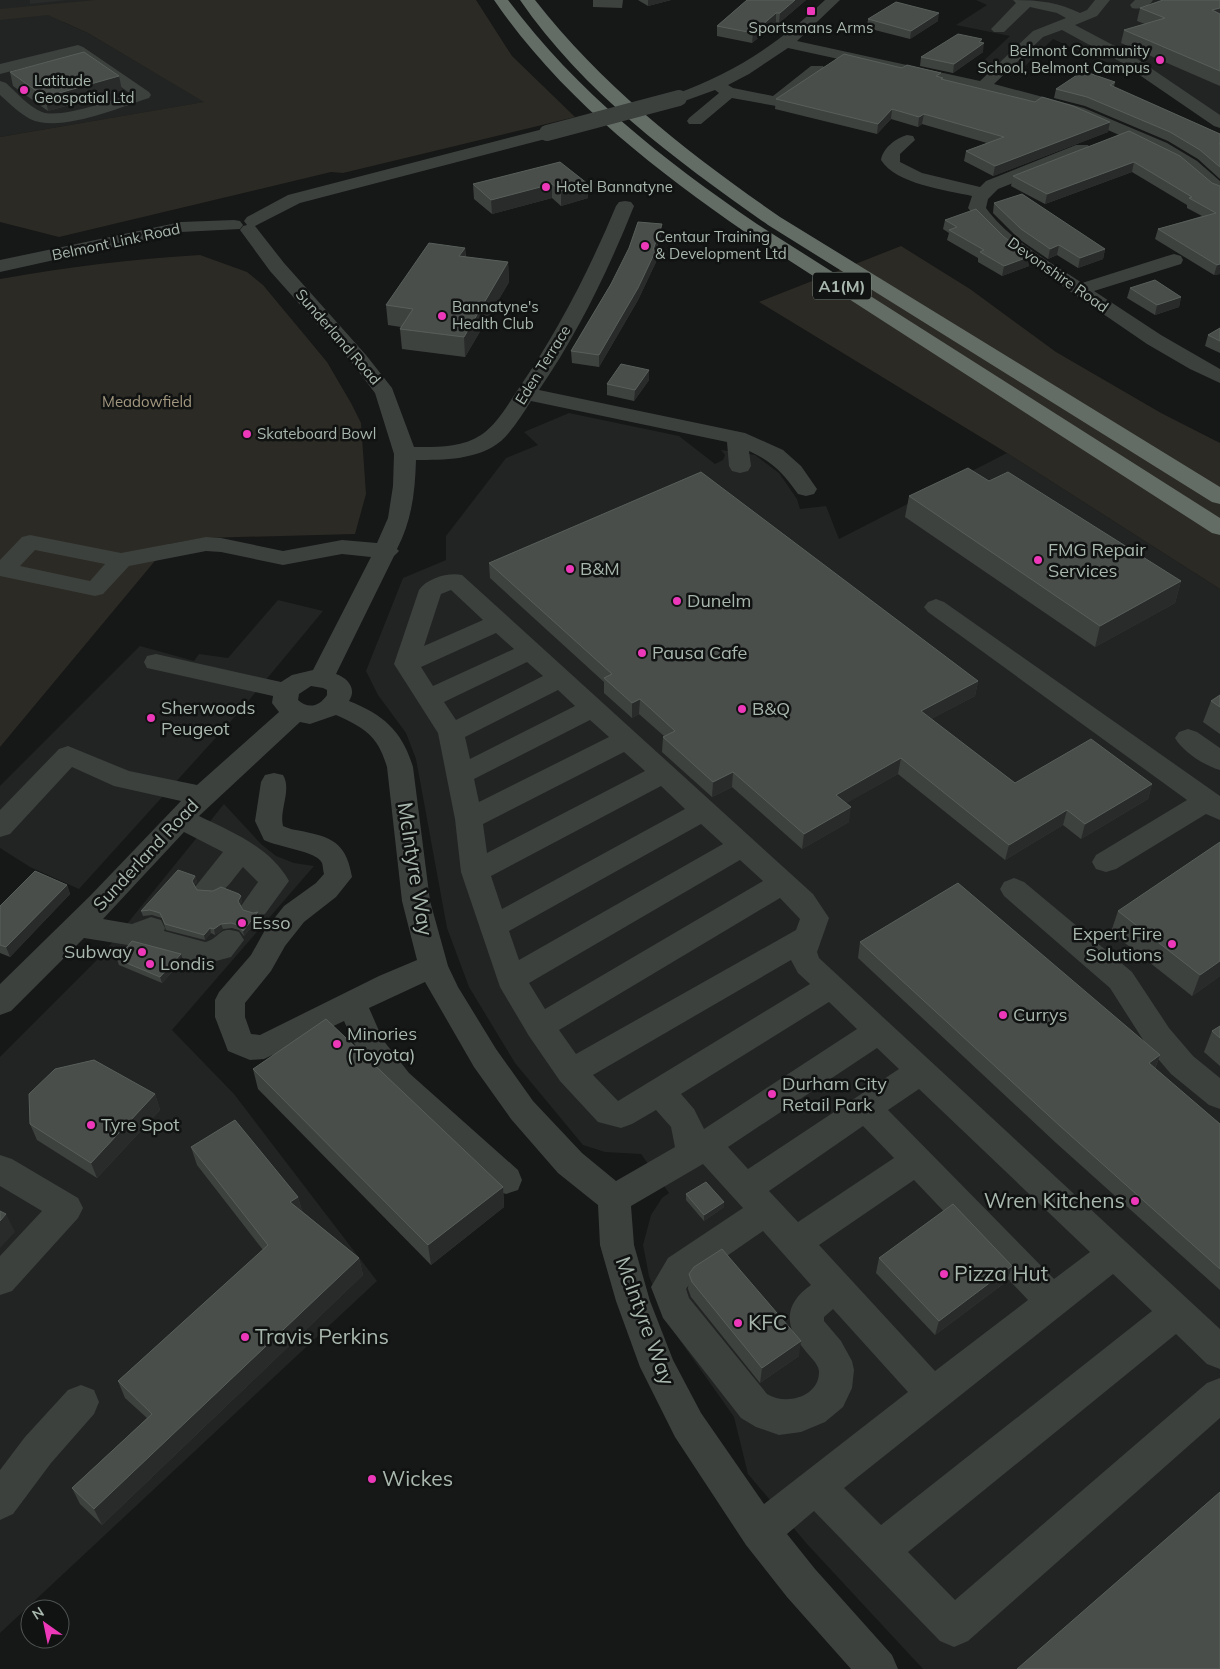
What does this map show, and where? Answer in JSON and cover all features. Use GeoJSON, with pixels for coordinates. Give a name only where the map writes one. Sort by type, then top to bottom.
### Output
{"type":"FeatureCollection","features":[{"type":"Feature","properties":{"kind":"highway","name":"A1(M)"},"geometry":{"type":"LineString","coordinates":[[501,0],[542,55],[572,87],[628,138],[696,191],[750,228],[1220,528]]}},
{"type":"Feature","properties":{"kind":"highway","name":"A1(M)"},"geometry":{"type":"LineString","coordinates":[[527,0],[562,44],[598,82],[674,149],[721,184],[774,221],[1220,497]]}},
{"type":"Feature","properties":{"kind":"street"},"geometry":{"type":"LineString","coordinates":[[695,121],[723,88],[744,71],[786,43],[833,0]]}},
{"type":"Feature","properties":{"kind":"street"},"geometry":{"type":"LineString","coordinates":[[983,86],[1038,34],[1092,13],[1103,0]]}},
{"type":"Feature","properties":{"kind":"street"},"geometry":{"type":"LineString","coordinates":[[1000,29],[1023,1],[1062,10],[1079,18]]}},
{"type":"Feature","properties":{"kind":"street"},"geometry":{"type":"LineString","coordinates":[[1062,24],[1099,42],[1146,70],[1220,123]]}},
{"type":"Feature","properties":{"kind":"street"},"geometry":{"type":"LineString","coordinates":[[786,43],[983,86],[1078,111],[1161,146],[1190,165],[1220,190]]}},
{"type":"Feature","properties":{"kind":"street"},"geometry":{"type":"LineString","coordinates":[[0,70],[78,50],[143,95],[64,118],[50,119],[37,116],[0,86]]}},
{"type":"Feature","properties":{"kind":"street"},"geometry":{"type":"LineString","coordinates":[[245,225],[294,200],[679,98],[723,88],[776,101],[817,69]]}},
{"type":"Feature","properties":{"kind":"street"},"geometry":{"type":"LineString","coordinates":[[907,140],[891,153],[890,160],[892,165],[898,170],[911,176],[982,193],[992,185],[1011,176],[1128,132]]}},
{"type":"Feature","properties":{"kind":"street","name":"Devonshire Road"},"geometry":{"type":"LineString","coordinates":[[982,193],[977,208],[985,221],[1005,238],[1143,334],[1220,376]]}},
{"type":"Feature","properties":{"kind":"street","name":"Eden Terrace"},"geometry":{"type":"LineString","coordinates":[[405,454],[456,451],[483,443],[489,440],[504,424],[548,362],[598,270],[625,206]]}},
{"type":"Feature","properties":{"kind":"street","name":"Belmont Link Road"},"geometry":{"type":"LineString","coordinates":[[0,266],[181,228],[245,225]]}},
{"type":"Feature","properties":{"kind":"street","name":"Sunderland Road"},"geometry":{"type":"LineString","coordinates":[[245,225],[277,267],[359,359],[385,392],[405,454],[404,486],[399,518],[387,551],[322,678]]}},
{"type":"Feature","properties":{"kind":"street"},"geometry":{"type":"LineString","coordinates":[[1079,290],[1174,260]]}},
{"type":"Feature","properties":{"kind":"street"},"geometry":{"type":"LineString","coordinates":[[526,394],[738,438],[774,455],[793,471],[806,489]]}},
{"type":"Feature","properties":{"kind":"street"},"geometry":{"type":"LineString","coordinates":[[738,438],[740,466]]}},
{"type":"Feature","properties":{"kind":"street"},"geometry":{"type":"LineString","coordinates":[[120,560],[206,544],[283,558],[342,547],[387,551]]}},
{"type":"Feature","properties":{"kind":"street"},"geometry":{"type":"LineString","coordinates":[[406,664],[432,590],[454,580],[802,902],[815,918],[802,952],[808,965],[1220,1352]]}},
{"type":"Feature","properties":{"kind":"street"},"geometry":{"type":"LineString","coordinates":[[936,607],[1213,806],[1106,862]]}},
{"type":"Feature","properties":{"kind":"street"},"geometry":{"type":"LineString","coordinates":[[406,664],[499,622]]}},
{"type":"Feature","properties":{"kind":"street"},"geometry":{"type":"LineString","coordinates":[[428,699],[531,650]]}},
{"type":"Feature","properties":{"kind":"street"},"geometry":{"type":"LineString","coordinates":[[156,662],[291,702],[303,714],[320,713],[335,706],[340,699],[340,692],[337,685],[330,680],[322,678],[301,680],[292,685],[291,702]]}},
{"type":"Feature","properties":{"kind":"street"},"geometry":{"type":"LineString","coordinates":[[406,664],[451,733],[469,818],[475,872],[512,978],[540,1027],[571,1072],[609,1113],[621,1115],[658,1094],[831,986]]}},
{"type":"Feature","properties":{"kind":"street"},"geometry":{"type":"LineString","coordinates":[[451,733],[562,678]]}},
{"type":"Feature","properties":{"kind":"street","name":"Sunderland Road"},"geometry":{"type":"LineString","coordinates":[[0,1003],[78,926],[291,702]]}},
{"type":"Feature","properties":{"kind":"street","name":"McIntyre Way"},"geometry":{"type":"LineString","coordinates":[[335,706],[364,719],[378,729],[394,748],[400,768],[416,902],[433,966],[445,992],[484,1058],[522,1110],[570,1162],[614,1199],[617,1245],[633,1301],[658,1367],[688,1425],[760,1532],[801,1583],[878,1669]]}},
{"type":"Feature","properties":{"kind":"street"},"geometry":{"type":"LineString","coordinates":[[459,775],[593,708]]}},
{"type":"Feature","properties":{"kind":"street"},"geometry":{"type":"LineString","coordinates":[[1188,738],[1220,761]]}},
{"type":"Feature","properties":{"kind":"street"},"geometry":{"type":"LineString","coordinates":[[469,818],[627,739]]}},
{"type":"Feature","properties":{"kind":"street"},"geometry":{"type":"LineString","coordinates":[[0,826],[68,755],[123,779],[202,796]]}},
{"type":"Feature","properties":{"kind":"street"},"geometry":{"type":"LineString","coordinates":[[475,872],[662,773]]}},
{"type":"Feature","properties":{"kind":"street"},"geometry":{"type":"LineString","coordinates":[[274,782],[268,825],[273,834],[280,838],[313,842],[326,850],[334,857],[338,867],[338,877],[326,890],[294,914],[275,938],[261,963],[230,1000],[230,1017],[239,1042],[250,1048],[264,1047],[351,1003],[433,966]]}},
{"type":"Feature","properties":{"kind":"street"},"geometry":{"type":"LineString","coordinates":[[493,927],[703,811]]}},
{"type":"Feature","properties":{"kind":"street"},"geometry":{"type":"LineString","coordinates":[[180,819],[242,849],[275,881],[255,906]]}},
{"type":"Feature","properties":{"kind":"street"},"geometry":{"type":"LineString","coordinates":[[512,978],[742,846]]}},
{"type":"Feature","properties":{"kind":"street"},"geometry":{"type":"LineString","coordinates":[[210,887],[242,849]]}},
{"type":"Feature","properties":{"kind":"street"},"geometry":{"type":"LineString","coordinates":[[540,1027],[782,883]]}},
{"type":"Feature","properties":{"kind":"street"},"geometry":{"type":"LineString","coordinates":[[1014,889],[1121,980],[1158,1037],[1182,1065],[1220,1096]]}},
{"type":"Feature","properties":{"kind":"street"},"geometry":{"type":"LineString","coordinates":[[78,926],[144,931],[205,953],[220,950],[228,940]]}},
{"type":"Feature","properties":{"kind":"street"},"geometry":{"type":"LineString","coordinates":[[571,1072],[809,936]]}},
{"type":"Feature","properties":{"kind":"street"},"geometry":{"type":"LineString","coordinates":[[351,1003],[371,1047],[398,1082],[506,1180]]}},
{"type":"Feature","properties":{"kind":"street"},"geometry":{"type":"LineString","coordinates":[[614,1199],[699,1149],[879,1031]]}},
{"type":"Feature","properties":{"kind":"street"},"geometry":{"type":"LineString","coordinates":[[836,1288],[815,1303],[806,1314],[806,1323],[835,1360],[838,1374],[834,1392],[807,1413],[784,1419],[770,1416],[754,1406],[675,1308],[668,1287],[680,1269],[756,1200],[866,1108],[921,1071]]}},
{"type":"Feature","properties":{"kind":"street"},"geometry":{"type":"LineString","coordinates":[[658,1094],[681,1113],[699,1149],[756,1200],[932,1394]]}},
{"type":"Feature","properties":{"kind":"street"},"geometry":{"type":"LineString","coordinates":[[866,1108],[1052,1301]]}},
{"type":"Feature","properties":{"kind":"street"},"geometry":{"type":"LineString","coordinates":[[795,1242],[917,1160]]}},
{"type":"Feature","properties":{"kind":"street"},"geometry":{"type":"LineString","coordinates":[[0,1170],[66,1208],[0,1280]]}},
{"type":"Feature","properties":{"kind":"street"},"geometry":{"type":"LineString","coordinates":[[760,1532],[932,1394],[1114,1254]]}},
{"type":"Feature","properties":{"kind":"street"},"geometry":{"type":"LineString","coordinates":[[879,1551],[1177,1312]]}},
{"type":"Feature","properties":{"kind":"street"},"geometry":{"type":"LineString","coordinates":[[816,1486],[954,1627],[1220,1395]]}},
{"type":"Feature","properties":{"kind":"street"},"geometry":{"type":"LineString","coordinates":[[0,1501],[38,1450],[81,1402]]}},
{"type":"Feature","properties":{"kind":"shaded area"},"geometry":{"type":"Polygon","coordinates":[[[0,0],[134,0],[63,22],[88,33],[205,102],[0,137],[0,0]]]}},
{"type":"Feature","properties":{"kind":"shaded area","name":"Belmont Community School, Belmont Campus"},"geometry":{"type":"Polygon","coordinates":[[[976,0],[1220,0],[1220,127],[1169,87],[1053,39],[1016,75],[976,68],[1010,36],[956,25],[987,5],[976,0]]]}},
{"type":"Feature","properties":{"kind":"shaded area"},"geometry":{"type":"Polygon","coordinates":[[[569,413],[679,436],[715,464],[723,460],[725,455],[721,450],[755,455],[779,473],[797,499],[800,509],[826,506],[839,539],[1007,453],[1220,589],[1220,1669],[923,1669],[807,1544],[748,1474],[734,1417],[667,1322],[649,1276],[643,1245],[651,1215],[662,1198],[669,1193],[641,1154],[605,1152],[583,1145],[515,1063],[469,987],[447,928],[416,759],[406,733],[378,695],[366,671],[403,578],[446,560],[446,536],[506,458],[538,445],[524,432],[569,413]]]}},
{"type":"Feature","properties":{"kind":"shaded area"},"geometry":{"type":"Polygon","coordinates":[[[278,600],[323,611],[240,711],[79,889],[30,867],[0,848],[0,786],[140,646],[194,661],[199,654],[228,658],[278,600]]]}},
{"type":"Feature","properties":{"kind":"shaded area"},"geometry":{"type":"Polygon","coordinates":[[[224,804],[261,844],[276,856],[294,863],[314,866],[172,1030],[234,1094],[377,1281],[36,1599],[20,1599],[20,1614],[0,1633],[0,1057],[101,956],[224,804]]]}},
{"type":"Feature","properties":{"kind":"green space"},"geometry":{"type":"Polygon","coordinates":[[[96,0],[476,0],[512,56],[575,117],[343,173],[331,172],[59,237],[0,222],[0,137],[204,102],[88,33],[48,15],[0,20],[0,9],[96,0]]]}},
{"type":"Feature","properties":{"kind":"green space"},"geometry":{"type":"Polygon","coordinates":[[[901,246],[970,289],[1056,352],[1161,413],[1220,443],[1220,589],[1007,453],[759,302],[901,246]]]}},
{"type":"Feature","properties":{"kind":"green space","name":"Meadowfield"},"geometry":{"type":"Polygon","coordinates":[[[200,255],[247,272],[263,285],[327,362],[351,403],[361,423],[366,494],[355,534],[203,538],[169,544],[0,747],[0,279],[100,264],[200,255]]]}},
{"type":"Feature","properties":{"kind":"building"},"geometry":{"type":"Polygon","coordinates":[[[747,0],[795,0],[780,13],[776,13],[753,33],[717,26],[747,0]]]}},
{"type":"Feature","properties":{"kind":"building"},"geometry":{"type":"Polygon","coordinates":[[[1163,0],[1220,0],[1220,8],[1212,10],[1220,14],[1220,71],[1124,30],[1165,18],[1140,8],[1163,0]]]}},
{"type":"Feature","properties":{"kind":"building"},"geometry":{"type":"Polygon","coordinates":[[[896,2],[939,13],[911,31],[868,19],[896,2]]]}},
{"type":"Feature","properties":{"kind":"building"},"geometry":{"type":"Polygon","coordinates":[[[958,34],[982,39],[979,42],[984,43],[954,64],[921,57],[958,34]]]}},
{"type":"Feature","properties":{"kind":"building"},"geometry":{"type":"Polygon","coordinates":[[[84,52],[119,76],[45,97],[10,72],[84,52]]]}},
{"type":"Feature","properties":{"kind":"building"},"geometry":{"type":"Polygon","coordinates":[[[844,54],[902,68],[907,65],[941,73],[936,76],[943,78],[941,79],[1035,102],[1042,97],[1073,106],[1110,122],[995,166],[966,151],[1004,137],[924,114],[919,117],[892,109],[878,124],[776,99],[844,54]]]}},
{"type":"Feature","properties":{"kind":"building"},"geometry":{"type":"Polygon","coordinates":[[[1083,71],[1115,82],[1110,85],[1220,134],[1220,167],[1200,150],[1170,132],[1087,97],[1056,89],[1083,71]]]}},
{"type":"Feature","properties":{"kind":"building"},"geometry":{"type":"Polygon","coordinates":[[[1129,131],[1180,156],[1212,183],[1220,186],[1220,264],[1217,265],[1158,229],[1216,213],[1189,198],[1192,197],[1134,162],[1047,194],[1013,176],[1129,131]]]}},
{"type":"Feature","properties":{"kind":"building"},"geometry":{"type":"Polygon","coordinates":[[[560,162],[588,184],[561,191],[552,184],[491,200],[473,184],[560,162]]]}},
{"type":"Feature","properties":{"kind":"building"},"geometry":{"type":"Polygon","coordinates":[[[1022,194],[1105,249],[1080,258],[1059,245],[1050,249],[1021,229],[994,203],[1022,194]]]}},
{"type":"Feature","properties":{"kind":"building"},"geometry":{"type":"Polygon","coordinates":[[[976,209],[1004,237],[1031,256],[1004,266],[980,252],[984,250],[949,230],[957,227],[945,220],[976,209]]]}},
{"type":"Feature","properties":{"kind":"building"},"geometry":{"type":"Polygon","coordinates":[[[638,222],[662,224],[653,250],[656,250],[638,288],[599,355],[571,351],[611,284],[629,248],[638,222]]]}},
{"type":"Feature","properties":{"kind":"building","name":"Bannatyne's Health Club"},"geometry":{"type":"Polygon","coordinates":[[[429,243],[465,248],[459,256],[508,262],[464,337],[400,329],[413,309],[386,305],[429,243]]]}},
{"type":"Feature","properties":{"kind":"building"},"geometry":{"type":"Polygon","coordinates":[[[1155,280],[1181,297],[1157,305],[1130,288],[1155,280]]]}},
{"type":"Feature","properties":{"kind":"building"},"geometry":{"type":"Polygon","coordinates":[[[1220,328],[1220,341],[1208,335],[1220,328]]]}},
{"type":"Feature","properties":{"kind":"building"},"geometry":{"type":"Polygon","coordinates":[[[621,364],[649,370],[635,390],[607,384],[621,364]]]}},
{"type":"Feature","properties":{"kind":"building","name":"FMG Repair Services"},"geometry":{"type":"Polygon","coordinates":[[[968,468],[989,481],[1008,472],[1181,581],[1100,626],[909,496],[968,468]]]}},
{"type":"Feature","properties":{"kind":"building"},"geometry":{"type":"Polygon","coordinates":[[[701,472],[978,681],[921,711],[1015,783],[1091,739],[1152,784],[1085,824],[1067,810],[1009,845],[901,758],[836,795],[851,807],[804,834],[733,772],[713,782],[663,737],[675,731],[640,699],[632,703],[604,678],[612,674],[489,563],[701,472]]]}},
{"type":"Feature","properties":{"kind":"building"},"geometry":{"type":"Polygon","coordinates":[[[1220,695],[1220,707],[1211,701],[1220,695]]]}},
{"type":"Feature","properties":{"kind":"building"},"geometry":{"type":"Polygon","coordinates":[[[1220,842],[1220,961],[1200,975],[1118,911],[1220,842]]]}},
{"type":"Feature","properties":{"kind":"building","name":"Esso"},"geometry":{"type":"Polygon","coordinates":[[[178,870],[195,876],[192,881],[197,890],[213,891],[221,887],[241,896],[238,901],[243,910],[253,913],[258,912],[243,931],[238,925],[231,923],[221,924],[214,929],[210,928],[204,935],[165,924],[160,913],[150,910],[141,911],[178,870]]]}},
{"type":"Feature","properties":{"kind":"building"},"geometry":{"type":"Polygon","coordinates":[[[35,871],[67,885],[6,947],[0,945],[0,906],[35,871]]]}},
{"type":"Feature","properties":{"kind":"building"},"geometry":{"type":"Polygon","coordinates":[[[958,883],[1160,1055],[1149,1063],[1220,1124],[1220,1269],[1060,1126],[860,942],[958,883]]]}},
{"type":"Feature","properties":{"kind":"building","name":"Londis"},"geometry":{"type":"Polygon","coordinates":[[[132,941],[181,954],[160,977],[117,959],[132,941]]]}},
{"type":"Feature","properties":{"kind":"building"},"geometry":{"type":"Polygon","coordinates":[[[326,1019],[503,1187],[428,1245],[253,1069],[326,1019]]]}},
{"type":"Feature","properties":{"kind":"building"},"geometry":{"type":"Polygon","coordinates":[[[1220,1026],[1220,1038],[1212,1031],[1220,1026]]]}},
{"type":"Feature","properties":{"kind":"building","name":"Tyre Spot"},"geometry":{"type":"Polygon","coordinates":[[[94,1060],[155,1094],[91,1163],[30,1124],[29,1094],[55,1069],[94,1060]]]}},
{"type":"Feature","properties":{"kind":"building"},"geometry":{"type":"Polygon","coordinates":[[[235,1120],[298,1197],[290,1202],[359,1258],[94,1509],[72,1488],[152,1414],[118,1381],[268,1245],[191,1147],[235,1120]]]}},
{"type":"Feature","properties":{"kind":"building"},"geometry":{"type":"Polygon","coordinates":[[[706,1182],[724,1202],[704,1215],[686,1194],[706,1182]]]}},
{"type":"Feature","properties":{"kind":"building","name":"Pizza Hut"},"geometry":{"type":"Polygon","coordinates":[[[953,1204],[1012,1266],[939,1321],[879,1258],[953,1204]]]}},
{"type":"Feature","properties":{"kind":"building"},"geometry":{"type":"Polygon","coordinates":[[[0,1211],[6,1214],[0,1221],[0,1211]]]}},
{"type":"Feature","properties":{"kind":"building","name":"KFC"},"geometry":{"type":"Polygon","coordinates":[[[722,1249],[801,1341],[762,1368],[692,1282],[689,1274],[694,1267],[722,1249]]]}},
{"type":"Feature","properties":{"kind":"building"},"geometry":{"type":"Polygon","coordinates":[[[1220,1492],[1220,1669],[1017,1669],[1220,1492]]]}},
{"type":"Feature","properties":{"kind":"place","name":"Sportsmans Arms"},"geometry":{"type":"Point","coordinates":[811,11]}},
{"type":"Feature","properties":{"kind":"place","name":"Belmont Community School, Belmont Campus"},"geometry":{"type":"Point","coordinates":[1160,60]}},
{"type":"Feature","properties":{"kind":"place","name":"Latitude Geospatial Ltd"},"geometry":{"type":"Point","coordinates":[24,90]}},
{"type":"Feature","properties":{"kind":"place","name":"Hotel Bannatyne"},"geometry":{"type":"Point","coordinates":[546,187]}},
{"type":"Feature","properties":{"kind":"place","name":"Centaur Training & Development Ltd"},"geometry":{"type":"Point","coordinates":[645,246]}},
{"type":"Feature","properties":{"kind":"place","name":"Bannatyne's Health Club"},"geometry":{"type":"Point","coordinates":[442,316]}},
{"type":"Feature","properties":{"kind":"place","name":"Skateboard Bowl"},"geometry":{"type":"Point","coordinates":[247,434]}},
{"type":"Feature","properties":{"kind":"place","name":"FMG Repair Services"},"geometry":{"type":"Point","coordinates":[1038,560]}},
{"type":"Feature","properties":{"kind":"place","name":"B&M"},"geometry":{"type":"Point","coordinates":[570,569]}},
{"type":"Feature","properties":{"kind":"place","name":"Dunelm"},"geometry":{"type":"Point","coordinates":[677,601]}},
{"type":"Feature","properties":{"kind":"place","name":"Pausa Cafe"},"geometry":{"type":"Point","coordinates":[642,653]}},
{"type":"Feature","properties":{"kind":"place","name":"B&Q"},"geometry":{"type":"Point","coordinates":[742,709]}},
{"type":"Feature","properties":{"kind":"place","name":"Sherwoods Peugeot"},"geometry":{"type":"Point","coordinates":[151,718]}},
{"type":"Feature","properties":{"kind":"place","name":"Esso"},"geometry":{"type":"Point","coordinates":[242,923]}},
{"type":"Feature","properties":{"kind":"place","name":"Expert Fire Solutions"},"geometry":{"type":"Point","coordinates":[1172,944]}},
{"type":"Feature","properties":{"kind":"place","name":"Subway"},"geometry":{"type":"Point","coordinates":[142,952]}},
{"type":"Feature","properties":{"kind":"place","name":"Londis"},"geometry":{"type":"Point","coordinates":[150,964]}},
{"type":"Feature","properties":{"kind":"place","name":"Currys"},"geometry":{"type":"Point","coordinates":[1003,1015]}},
{"type":"Feature","properties":{"kind":"place","name":"Minories (Toyota)"},"geometry":{"type":"Point","coordinates":[337,1044]}},
{"type":"Feature","properties":{"kind":"place","name":"Durham City Retail Park"},"geometry":{"type":"Point","coordinates":[772,1094]}},
{"type":"Feature","properties":{"kind":"place","name":"Tyre Spot"},"geometry":{"type":"Point","coordinates":[91,1125]}},
{"type":"Feature","properties":{"kind":"place","name":"Wren Kitchens"},"geometry":{"type":"Point","coordinates":[1135,1201]}},
{"type":"Feature","properties":{"kind":"place","name":"Pizza Hut"},"geometry":{"type":"Point","coordinates":[944,1274]}},
{"type":"Feature","properties":{"kind":"place","name":"KFC"},"geometry":{"type":"Point","coordinates":[738,1323]}},
{"type":"Feature","properties":{"kind":"place","name":"Travis Perkins"},"geometry":{"type":"Point","coordinates":[245,1337]}},
{"type":"Feature","properties":{"kind":"place","name":"Wickes"},"geometry":{"type":"Point","coordinates":[372,1479]}}]}
